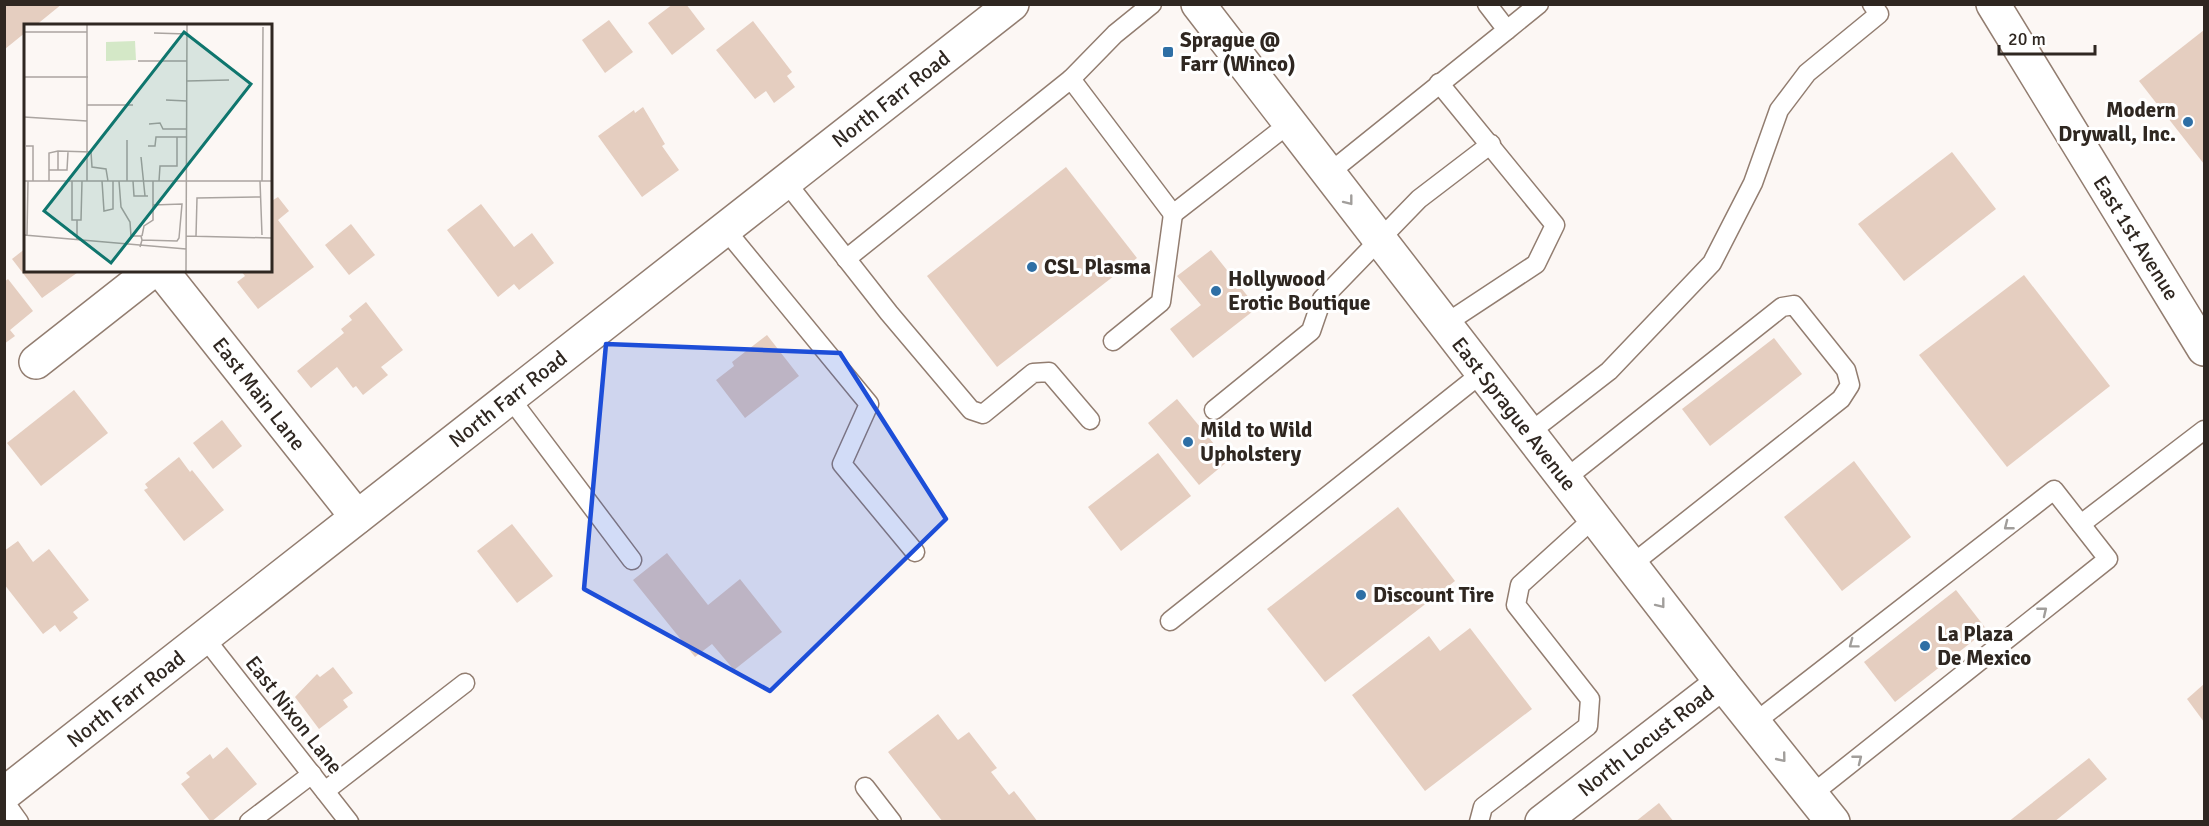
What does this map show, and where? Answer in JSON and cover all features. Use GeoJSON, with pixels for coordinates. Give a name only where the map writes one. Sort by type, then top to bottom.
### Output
{"type":"FeatureCollection","features":[{"type":"Feature","properties":{"kind":"street","name":"North Farr Road"},"geometry":{"type":"LineString","coordinates":[[4,794],[1012,4]]}},
{"type":"Feature","properties":{"kind":"street","name":"East Sprague Avenue"},"geometry":{"type":"LineString","coordinates":[[1198,4],[1630,565],[1833,822]]}},
{"type":"Feature","properties":{"kind":"street","name":"East 1st Avenue"},"geometry":{"type":"LineString","coordinates":[[1993,4],[2205,349]]}},
{"type":"Feature","properties":{"kind":"street"},"geometry":{"type":"LineString","coordinates":[[36,362],[150,272]]}},
{"type":"Feature","properties":{"kind":"street","name":"East Main Lane"},"geometry":{"type":"LineString","coordinates":[[163,272],[357,518]]}},
{"type":"Feature","properties":{"kind":"street","name":"North Locust Road"},"geometry":{"type":"LineString","coordinates":[[1542,822],[1722,683]]}},
{"type":"Feature","properties":{"kind":"lane"},"geometry":{"type":"LineString","coordinates":[[846,259],[1071,79],[1115,34],[1152,4]]}},
{"type":"Feature","properties":{"kind":"lane"},"geometry":{"type":"LineString","coordinates":[[1487,4],[1508,30]]}},
{"type":"Feature","properties":{"kind":"lane"},"geometry":{"type":"LineString","coordinates":[[1329,173],[1539,4]]}},
{"type":"Feature","properties":{"kind":"lane"},"geometry":{"type":"LineString","coordinates":[[1529,433],[1609,370],[1712,263],[1753,183],[1779,110],[1807,73],[1879,14],[1872,4]]}},
{"type":"Feature","properties":{"kind":"lane"},"geometry":{"type":"LineString","coordinates":[[1071,79],[1173,214]]}},
{"type":"Feature","properties":{"kind":"lane"},"geometry":{"type":"LineString","coordinates":[[1439,83],[1555,225],[1536,264],[1445,324]]}},
{"type":"Feature","properties":{"kind":"lane"},"geometry":{"type":"LineString","coordinates":[[1113,341],[1161,302],[1173,214],[1290,123]]}},
{"type":"Feature","properties":{"kind":"lane"},"geometry":{"type":"LineString","coordinates":[[1214,410],[1311,331],[1322,299],[1419,199],[1491,144]]}},
{"type":"Feature","properties":{"kind":"lane"},"geometry":{"type":"LineString","coordinates":[[786,182],[970,410],[983,414],[1033,374],[1049,372],[1090,420]]}},
{"type":"Feature","properties":{"kind":"lane"},"geometry":{"type":"LineString","coordinates":[[725,229],[869,404],[842,464],[915,552]]}},
{"type":"Feature","properties":{"kind":"lane"},"geometry":{"type":"LineString","coordinates":[[1565,479],[1782,307],[1794,305],[1846,370],[1850,385],[1841,399],[1630,565]]}},
{"type":"Feature","properties":{"kind":"lane"},"geometry":{"type":"LineString","coordinates":[[1170,621],[1482,373]]}},
{"type":"Feature","properties":{"kind":"lane"},"geometry":{"type":"LineString","coordinates":[[510,398],[632,560]]}},
{"type":"Feature","properties":{"kind":"lane"},"geometry":{"type":"LineString","coordinates":[[2081,524],[2205,430]]}},
{"type":"Feature","properties":{"kind":"lane"},"geometry":{"type":"LineString","coordinates":[[1754,723],[2054,490],[2081,524],[2108,559],[1811,795]]}},
{"type":"Feature","properties":{"kind":"lane"},"geometry":{"type":"LineString","coordinates":[[1479,822],[1483,807],[1588,726],[1590,699],[1516,605],[1520,585],[1594,518]]}},
{"type":"Feature","properties":{"kind":"lane","name":"East Nixon Lane"},"geometry":{"type":"LineString","coordinates":[[204,637],[349,822]]}},
{"type":"Feature","properties":{"kind":"lane"},"geometry":{"type":"LineString","coordinates":[[325,791],[465,683]]}},
{"type":"Feature","properties":{"kind":"lane"},"geometry":{"type":"LineString","coordinates":[[249,822],[312,774]]}},
{"type":"Feature","properties":{"kind":"lane"},"geometry":{"type":"LineString","coordinates":[[865,787],[892,822]]}},
{"type":"Feature","properties":{"kind":"lane"},"geometry":{"type":"LineString","coordinates":[[4,801],[19,822]]}},
{"type":"Feature","properties":{"kind":"highlighted area"},"geometry":{"type":"Polygon","coordinates":[[[606,344],[840,353],[946,519],[770,691],[584,589],[606,344]]]}},
{"type":"Feature","properties":{"kind":"building"},"geometry":{"type":"Polygon","coordinates":[[[5,4],[62,4],[37,24],[24,24],[24,34],[5,49],[5,4]]]}},
{"type":"Feature","properties":{"kind":"building"},"geometry":{"type":"Polygon","coordinates":[[[673,4],[686,4],[705,29],[672,55],[648,23],[673,4]]]}},
{"type":"Feature","properties":{"kind":"building"},"geometry":{"type":"Polygon","coordinates":[[[609,20],[633,52],[605,73],[582,40],[609,20]]]}},
{"type":"Feature","properties":{"kind":"building"},"geometry":{"type":"Polygon","coordinates":[[[753,21],[792,72],[787,76],[795,87],[774,103],[766,91],[755,99],[716,50],[753,21]]]}},
{"type":"Feature","properties":{"kind":"building","name":"Modern Drywall, Inc."},"geometry":{"type":"Polygon","coordinates":[[[2204,30],[2204,164],[2139,81],[2204,30]]]}},
{"type":"Feature","properties":{"kind":"building"},"geometry":{"type":"Polygon","coordinates":[[[643,107],[665,144],[662,146],[679,170],[642,197],[598,136],[634,110],[635,113],[643,107]]]}},
{"type":"Feature","properties":{"kind":"building"},"geometry":{"type":"Polygon","coordinates":[[[1952,152],[1996,209],[1904,281],[1858,224],[1952,152]]]}},
{"type":"Feature","properties":{"kind":"building","name":"CSL Plasma"},"geometry":{"type":"Polygon","coordinates":[[[1066,167],[1137,258],[997,367],[927,276],[1066,167]]]}},
{"type":"Feature","properties":{"kind":"building"},"geometry":{"type":"Polygon","coordinates":[[[278,197],[289,211],[278,220],[314,267],[258,309],[237,282],[245,276],[242,272],[272,272],[272,201],[278,197]]]}},
{"type":"Feature","properties":{"kind":"building"},"geometry":{"type":"Polygon","coordinates":[[[481,204],[514,247],[532,233],[554,263],[519,290],[514,284],[498,297],[447,230],[481,204]]]}},
{"type":"Feature","properties":{"kind":"building"},"geometry":{"type":"Polygon","coordinates":[[[351,224],[375,255],[349,275],[325,245],[351,224]]]}},
{"type":"Feature","properties":{"kind":"building"},"geometry":{"type":"Polygon","coordinates":[[[24,250],[24,272],[78,272],[42,298],[12,259],[24,250]]]}},
{"type":"Feature","properties":{"kind":"building","name":"Hollywood Erotic Boutique"},"geometry":{"type":"Polygon","coordinates":[[[1211,250],[1257,308],[1193,358],[1170,329],[1201,305],[1177,276],[1211,250]]]}},
{"type":"Feature","properties":{"kind":"building"},"geometry":{"type":"Polygon","coordinates":[[[2024,275],[2110,386],[2007,467],[1919,355],[2024,275]]]}},
{"type":"Feature","properties":{"kind":"building"},"geometry":{"type":"Polygon","coordinates":[[[8,279],[33,311],[10,330],[15,336],[4,344],[4,282],[8,279]]]}},
{"type":"Feature","properties":{"kind":"building"},"geometry":{"type":"Polygon","coordinates":[[[366,302],[403,350],[381,367],[388,375],[363,395],[356,386],[353,388],[337,367],[311,388],[297,371],[344,333],[341,329],[352,320],[349,316],[366,302]]]}},
{"type":"Feature","properties":{"kind":"building"},"geometry":{"type":"Polygon","coordinates":[[[767,335],[799,376],[745,418],[716,380],[734,366],[732,362],[767,335]]]}},
{"type":"Feature","properties":{"kind":"building"},"geometry":{"type":"Polygon","coordinates":[[[1774,338],[1802,374],[1710,446],[1682,409],[1774,338]]]}},
{"type":"Feature","properties":{"kind":"building"},"geometry":{"type":"Polygon","coordinates":[[[74,390],[108,433],[41,486],[7,443],[74,390]]]}},
{"type":"Feature","properties":{"kind":"building","name":"Mild to Wild Upholstery"},"geometry":{"type":"Polygon","coordinates":[[[1177,399],[1228,461],[1199,485],[1148,423],[1177,399]]]}},
{"type":"Feature","properties":{"kind":"building"},"geometry":{"type":"Polygon","coordinates":[[[222,420],[242,446],[213,469],[193,443],[222,420]]]}},
{"type":"Feature","properties":{"kind":"building"},"geometry":{"type":"Polygon","coordinates":[[[1158,453],[1191,496],[1121,551],[1088,507],[1158,453]]]}},
{"type":"Feature","properties":{"kind":"building"},"geometry":{"type":"Polygon","coordinates":[[[179,457],[224,510],[184,541],[144,490],[148,488],[145,484],[179,457]]]}},
{"type":"Feature","properties":{"kind":"building"},"geometry":{"type":"Polygon","coordinates":[[[1854,461],[1911,537],[1842,591],[1784,517],[1854,461]]]}},
{"type":"Feature","properties":{"kind":"building","name":"Discount Tire"},"geometry":{"type":"Polygon","coordinates":[[[1398,507],[1455,581],[1325,682],[1267,609],[1398,507]]]}},
{"type":"Feature","properties":{"kind":"building"},"geometry":{"type":"Polygon","coordinates":[[[512,524],[553,576],[517,603],[477,551],[512,524]]]}},
{"type":"Feature","properties":{"kind":"building"},"geometry":{"type":"Polygon","coordinates":[[[18,541],[33,562],[49,549],[89,600],[73,612],[78,618],[60,632],[55,625],[43,634],[4,584],[4,551],[18,541]]]}},
{"type":"Feature","properties":{"kind":"building"},"geometry":{"type":"Polygon","coordinates":[[[667,553],[708,605],[740,579],[782,632],[734,670],[712,644],[695,657],[633,580],[667,553]]]}},
{"type":"Feature","properties":{"kind":"building","name":"La Plaza De Mexico"},"geometry":{"type":"Polygon","coordinates":[[[1956,590],[1987,630],[1895,702],[1864,662],[1956,590]]]}},
{"type":"Feature","properties":{"kind":"building"},"geometry":{"type":"Polygon","coordinates":[[[1470,628],[1532,709],[1425,791],[1352,695],[1429,636],[1440,651],[1470,628]]]}},
{"type":"Feature","properties":{"kind":"building"},"geometry":{"type":"Polygon","coordinates":[[[333,667],[353,693],[343,700],[348,707],[319,729],[295,697],[317,674],[320,677],[333,667]]]}},
{"type":"Feature","properties":{"kind":"building"},"geometry":{"type":"Polygon","coordinates":[[[2204,684],[2204,722],[2187,699],[2204,684]]]}},
{"type":"Feature","properties":{"kind":"building"},"geometry":{"type":"Polygon","coordinates":[[[938,714],[958,740],[969,732],[997,768],[991,772],[1009,795],[1014,791],[1038,822],[943,822],[888,752],[938,714]]]}},
{"type":"Feature","properties":{"kind":"building"},"geometry":{"type":"Polygon","coordinates":[[[227,747],[257,784],[211,822],[181,784],[190,777],[186,773],[210,754],[213,759],[227,747]]]}},
{"type":"Feature","properties":{"kind":"building"},"geometry":{"type":"Polygon","coordinates":[[[2089,758],[2107,779],[2054,822],[2008,822],[2089,758]]]}},
{"type":"Feature","properties":{"kind":"building"},"geometry":{"type":"Polygon","coordinates":[[[1659,803],[1674,822],[1635,822],[1659,803]]]}},
{"type":"Feature","properties":{"kind":"place","name":"Sprague @ Farr (Winco)"},"geometry":{"type":"Point","coordinates":[1168,52]}},
{"type":"Feature","properties":{"kind":"place","name":"Modern Drywall, Inc."},"geometry":{"type":"Point","coordinates":[2188,122]}},
{"type":"Feature","properties":{"kind":"place","name":"CSL Plasma"},"geometry":{"type":"Point","coordinates":[1032,267]}},
{"type":"Feature","properties":{"kind":"place","name":"Hollywood Erotic Boutique"},"geometry":{"type":"Point","coordinates":[1216,291]}},
{"type":"Feature","properties":{"kind":"place","name":"Mild to Wild Upholstery"},"geometry":{"type":"Point","coordinates":[1188,442]}},
{"type":"Feature","properties":{"kind":"place","name":"Discount Tire"},"geometry":{"type":"Point","coordinates":[1361,595]}},
{"type":"Feature","properties":{"kind":"place","name":"La Plaza De Mexico"},"geometry":{"type":"Point","coordinates":[1925,646]}}]}
